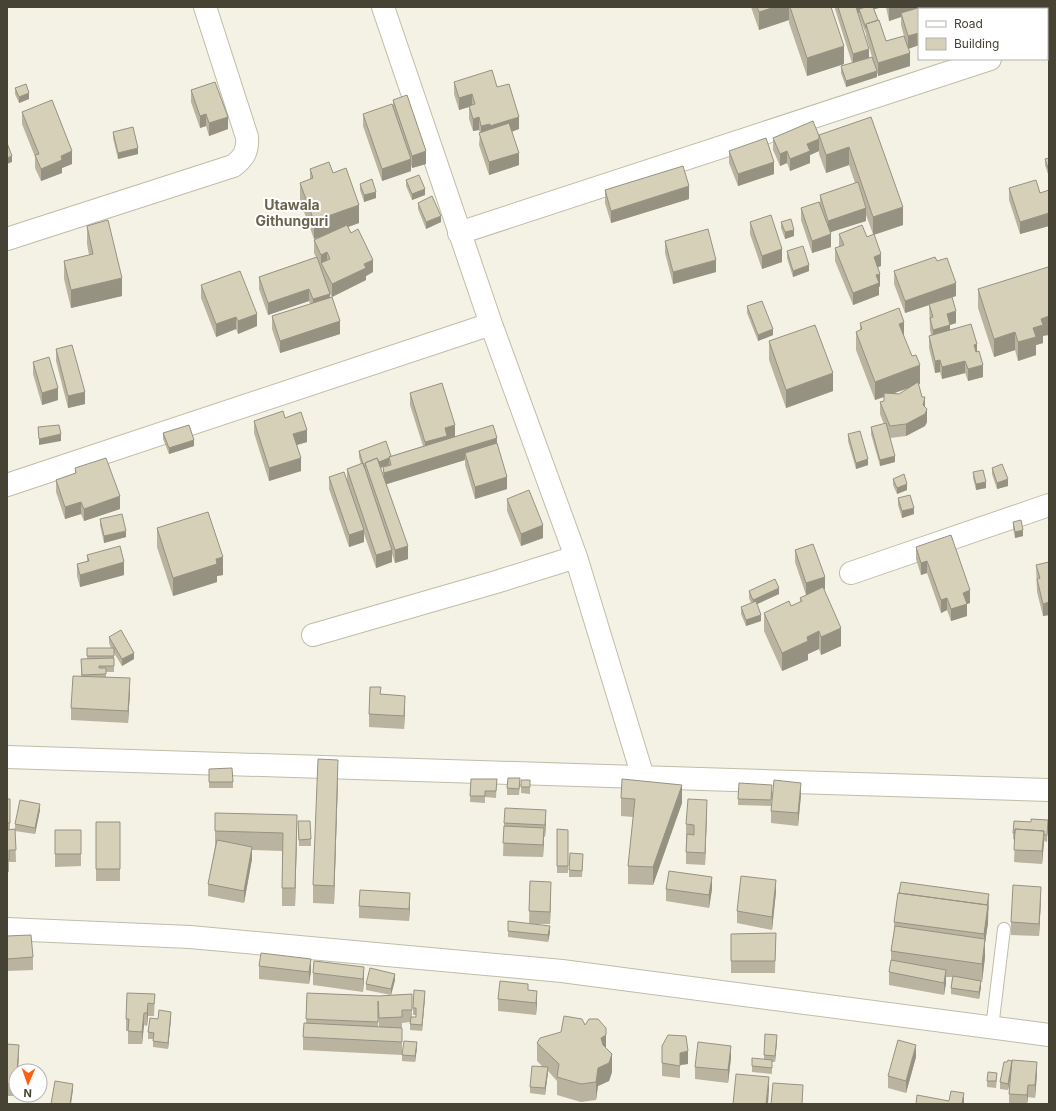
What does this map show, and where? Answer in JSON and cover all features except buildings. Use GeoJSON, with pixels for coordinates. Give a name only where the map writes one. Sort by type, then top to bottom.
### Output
{"type":"FeatureCollection","features":[{"type":"Feature","properties":{"kind":"street"},"geometry":{"type":"LineString","coordinates":[[7,239],[232,166],[241,160],[247,146],[247,137],[205,7]]}},
{"type":"Feature","properties":{"kind":"street"},"geometry":{"type":"LineString","coordinates":[[383,7],[459,233],[576,556],[643,777]]}},
{"type":"Feature","properties":{"kind":"street"},"geometry":{"type":"LineString","coordinates":[[459,233],[987,60]]}},
{"type":"Feature","properties":{"kind":"street"},"geometry":{"type":"LineString","coordinates":[[7,485],[491,324]]}},
{"type":"Feature","properties":{"kind":"street"},"geometry":{"type":"LineString","coordinates":[[850,573],[1049,505]]}},
{"type":"Feature","properties":{"kind":"street"},"geometry":{"type":"LineString","coordinates":[[313,635],[481,586],[576,556]]}},
{"type":"Feature","properties":{"kind":"street"},"geometry":{"type":"LineString","coordinates":[[7,757],[1049,790]]}},
{"type":"Feature","properties":{"kind":"street"},"geometry":{"type":"LineString","coordinates":[[7,929],[190,937],[562,971],[1049,1035]]}},
{"type":"Feature","properties":{"kind":"lane"},"geometry":{"type":"LineString","coordinates":[[992,1028],[1004,929]]}},
{"type":"Feature","properties":{"kind":"district","name":"Utawala Githunguri"},"geometry":{"type":"Point","coordinates":[292,214]}}]}
